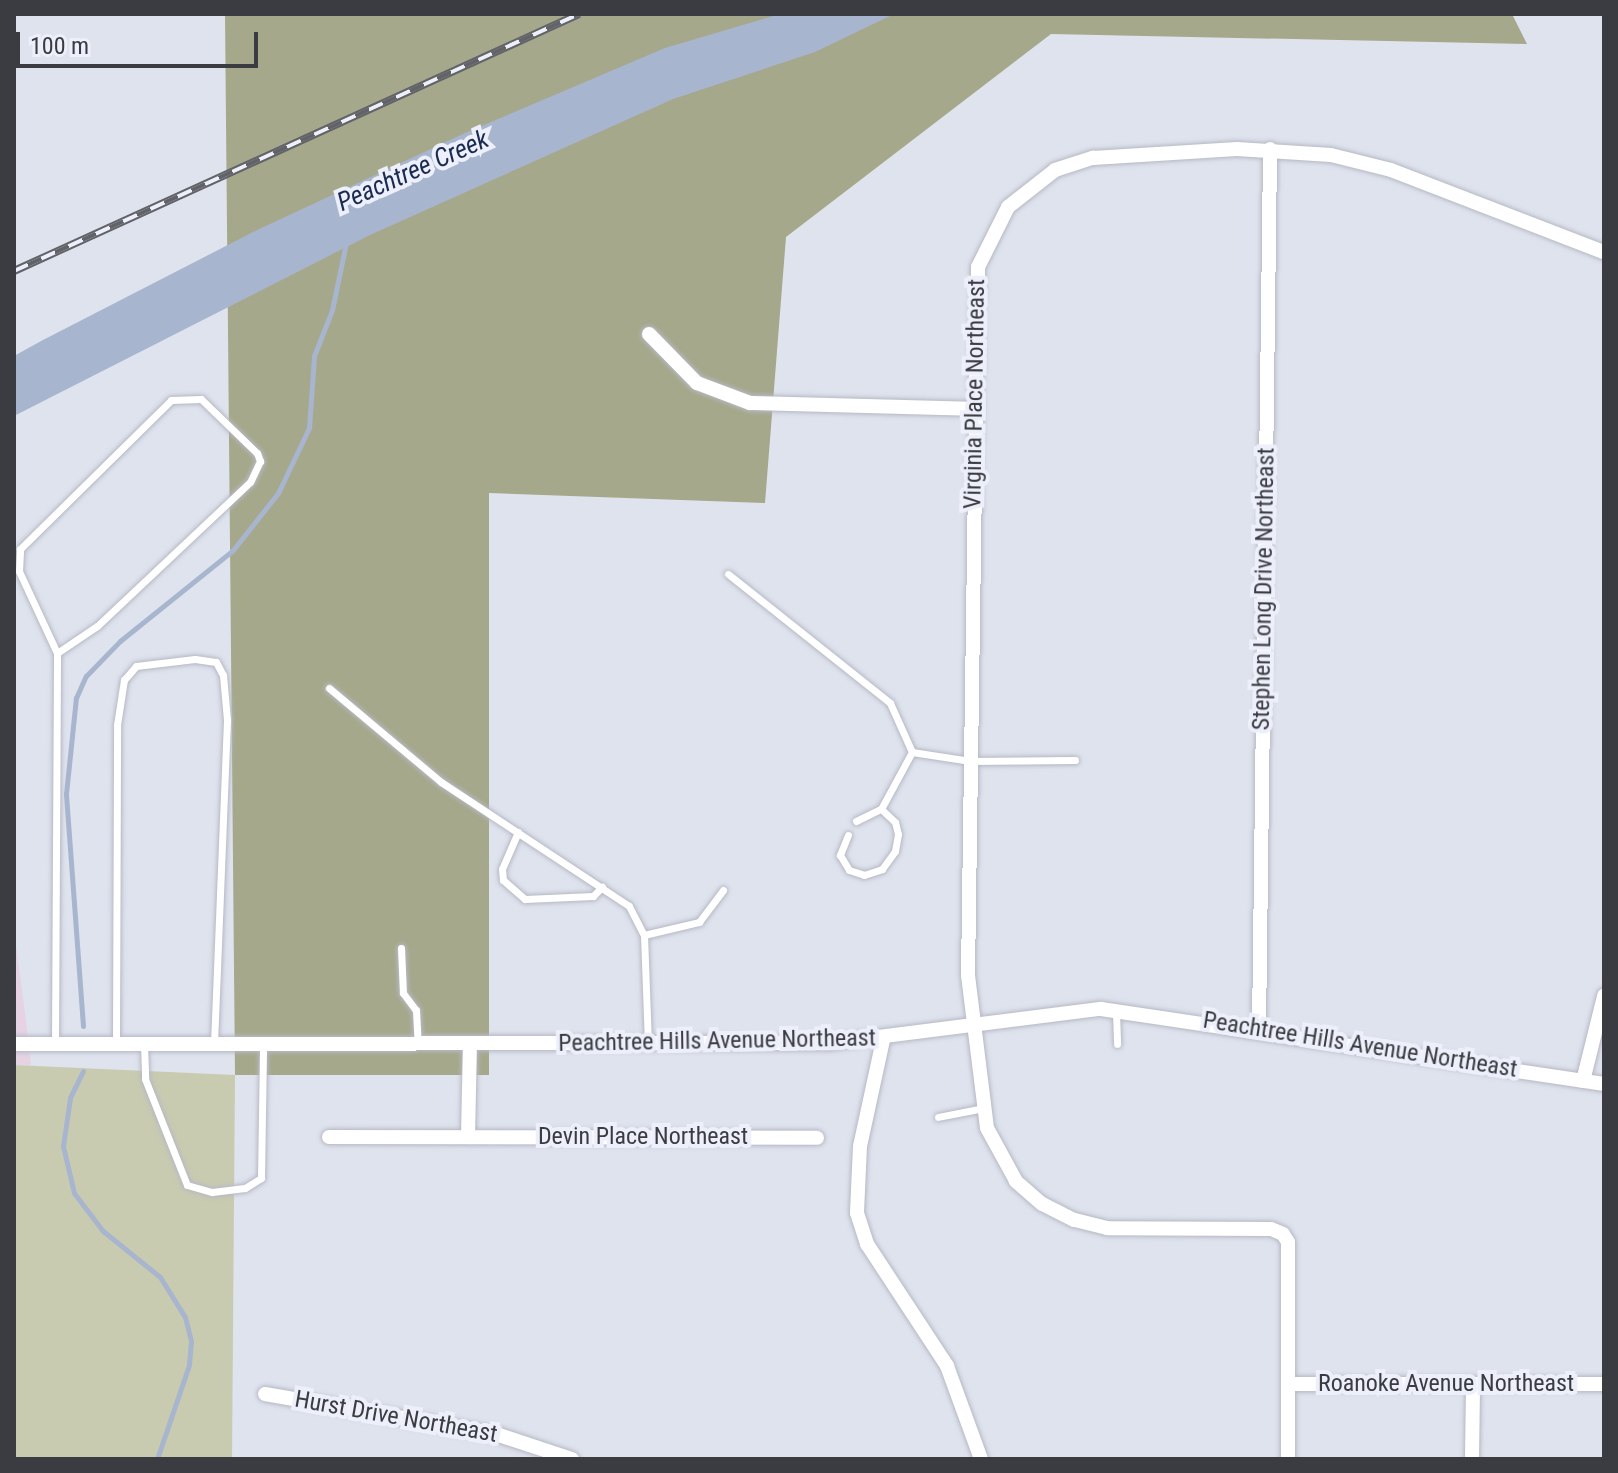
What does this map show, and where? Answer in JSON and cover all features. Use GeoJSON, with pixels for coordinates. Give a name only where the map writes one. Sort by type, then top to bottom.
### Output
{"type":"FeatureCollection","features":[{"type":"Feature","properties":{"kind":"street","name":"Virginia Place Northeast"},"geometry":{"type":"LineString","coordinates":[[1288,1384],[1288,1242],[1271,1229],[1107,1228],[1074,1220],[1042,1204],[1016,1181],[984,1108],[971,1025],[973,409],[978,267],[995,225],[1024,191],[1055,170],[1093,158],[1270,149],[1331,155],[1391,170],[1604,252]]}},
{"type":"Feature","properties":{"kind":"street","name":"Stephen Long Drive Northeast"},"geometry":{"type":"LineString","coordinates":[[1259,1029],[1270,149]]}},
{"type":"Feature","properties":{"kind":"street"},"geometry":{"type":"LineString","coordinates":[[649,334],[697,383],[750,403],[973,409]]}},
{"type":"Feature","properties":{"kind":"street"},"geometry":{"type":"LineString","coordinates":[[1583,1081],[1604,996]]}},
{"type":"Feature","properties":{"kind":"street","name":"Peachtree Hills Avenue Northeast"},"geometry":{"type":"LineString","coordinates":[[14,1044],[883,1040],[1044,1012],[1116,1010],[1259,1029],[1604,1084]]}},
{"type":"Feature","properties":{"kind":"street"},"geometry":{"type":"LineString","coordinates":[[883,1040],[860,1146],[857,1213],[867,1244],[947,1366],[981,1459]]}},
{"type":"Feature","properties":{"kind":"street"},"geometry":{"type":"LineString","coordinates":[[468,1137],[470,1043]]}},
{"type":"Feature","properties":{"kind":"street","name":"Devin Place Northeast"},"geometry":{"type":"LineString","coordinates":[[329,1137],[817,1138]]}},
{"type":"Feature","properties":{"kind":"street"},"geometry":{"type":"LineString","coordinates":[[1288,1384],[1288,1459]]}},
{"type":"Feature","properties":{"kind":"street","name":"Roanoke Avenue Northeast"},"geometry":{"type":"LineString","coordinates":[[1288,1384],[1604,1384]]}},
{"type":"Feature","properties":{"kind":"street"},"geometry":{"type":"LineString","coordinates":[[1472,1459],[1473,1384]]}},
{"type":"Feature","properties":{"kind":"street","name":"Hurst Drive Northeast"},"geometry":{"type":"LineString","coordinates":[[265,1394],[499,1435],[572,1459]]}},
{"type":"Feature","properties":{"kind":"lane"},"geometry":{"type":"LineString","coordinates":[[55,1044],[57,653],[19,571],[20,549],[158,410],[178,398],[201,399],[257,453],[260,461],[250,482],[97,626],[57,653]]}},
{"type":"Feature","properties":{"kind":"lane"},"geometry":{"type":"LineString","coordinates":[[728,574],[890,703],[912,752]]}},
{"type":"Feature","properties":{"kind":"lane"},"geometry":{"type":"LineString","coordinates":[[116,1044],[117,725],[124,680],[136,666],[195,659],[216,662],[223,675],[227,720],[214,1044]]}},
{"type":"Feature","properties":{"kind":"lane"},"geometry":{"type":"LineString","coordinates":[[329,688],[441,782],[629,906],[644,935],[648,1043]]}},
{"type":"Feature","properties":{"kind":"lane"},"geometry":{"type":"LineString","coordinates":[[912,752],[970,761],[1075,760]]}},
{"type":"Feature","properties":{"kind":"lane"},"geometry":{"type":"LineString","coordinates":[[856,821],[881,809],[912,752]]}},
{"type":"Feature","properties":{"kind":"lane"},"geometry":{"type":"LineString","coordinates":[[848,835],[840,855],[849,870],[871,874],[882,869],[895,851],[898,834],[895,822],[881,809]]}},
{"type":"Feature","properties":{"kind":"lane"},"geometry":{"type":"LineString","coordinates":[[518,832],[502,869],[503,880],[525,899],[593,896],[602,887]]}},
{"type":"Feature","properties":{"kind":"lane"},"geometry":{"type":"LineString","coordinates":[[644,935],[699,922],[723,890]]}},
{"type":"Feature","properties":{"kind":"lane"},"geometry":{"type":"LineString","coordinates":[[401,948],[403,993],[416,1010],[418,1043]]}},
{"type":"Feature","properties":{"kind":"lane"},"geometry":{"type":"LineString","coordinates":[[1116,1010],[1117,1044]]}},
{"type":"Feature","properties":{"kind":"lane"},"geometry":{"type":"LineString","coordinates":[[144,1044],[145,1079],[187,1185],[212,1192],[245,1188],[261,1178],[263,1043]]}},
{"type":"Feature","properties":{"kind":"lane"},"geometry":{"type":"LineString","coordinates":[[938,1117],[984,1108]]}},
{"type":"Feature","properties":{"kind":"shaded area"},"geometry":{"type":"Polygon","coordinates":[[[14,929],[25,1013],[31,1065],[14,1065],[14,929]]]}},
{"type":"Feature","properties":{"kind":"green space"},"geometry":{"type":"Polygon","coordinates":[[[225,14],[1512,14],[1527,44],[1051,34],[786,237],[765,503],[489,493],[489,1075],[235,1075],[225,14]]]}},
{"type":"Feature","properties":{"kind":"green space"},"geometry":{"type":"Polygon","coordinates":[[[14,1065],[235,1075],[232,1459],[14,1459],[14,1065]]]}},
{"type":"Feature","properties":{"kind":"water","name":"Peachtree Creek"},"geometry":{"type":"Polygon","coordinates":[[[780,14],[894,14],[815,52],[673,99],[370,235],[14,416],[14,356],[43,340],[255,231],[465,133],[665,48],[780,14]]]}},
{"type":"Feature","properties":{"kind":"waterway"},"geometry":{"type":"LineString","coordinates":[[83,1026],[66,794],[76,698],[86,676],[120,641],[233,550],[278,493],[309,428],[314,356],[332,310],[346,243]]}},
{"type":"Feature","properties":{"kind":"waterway"},"geometry":{"type":"LineString","coordinates":[[83,1071],[70,1098],[63,1146],[74,1193],[103,1231],[160,1277],[185,1317],[191,1341],[189,1365],[157,1459]]}},
{"type":"Feature","properties":{"kind":"railway"},"geometry":{"type":"LineString","coordinates":[[14,271],[579,14]]}}]}
